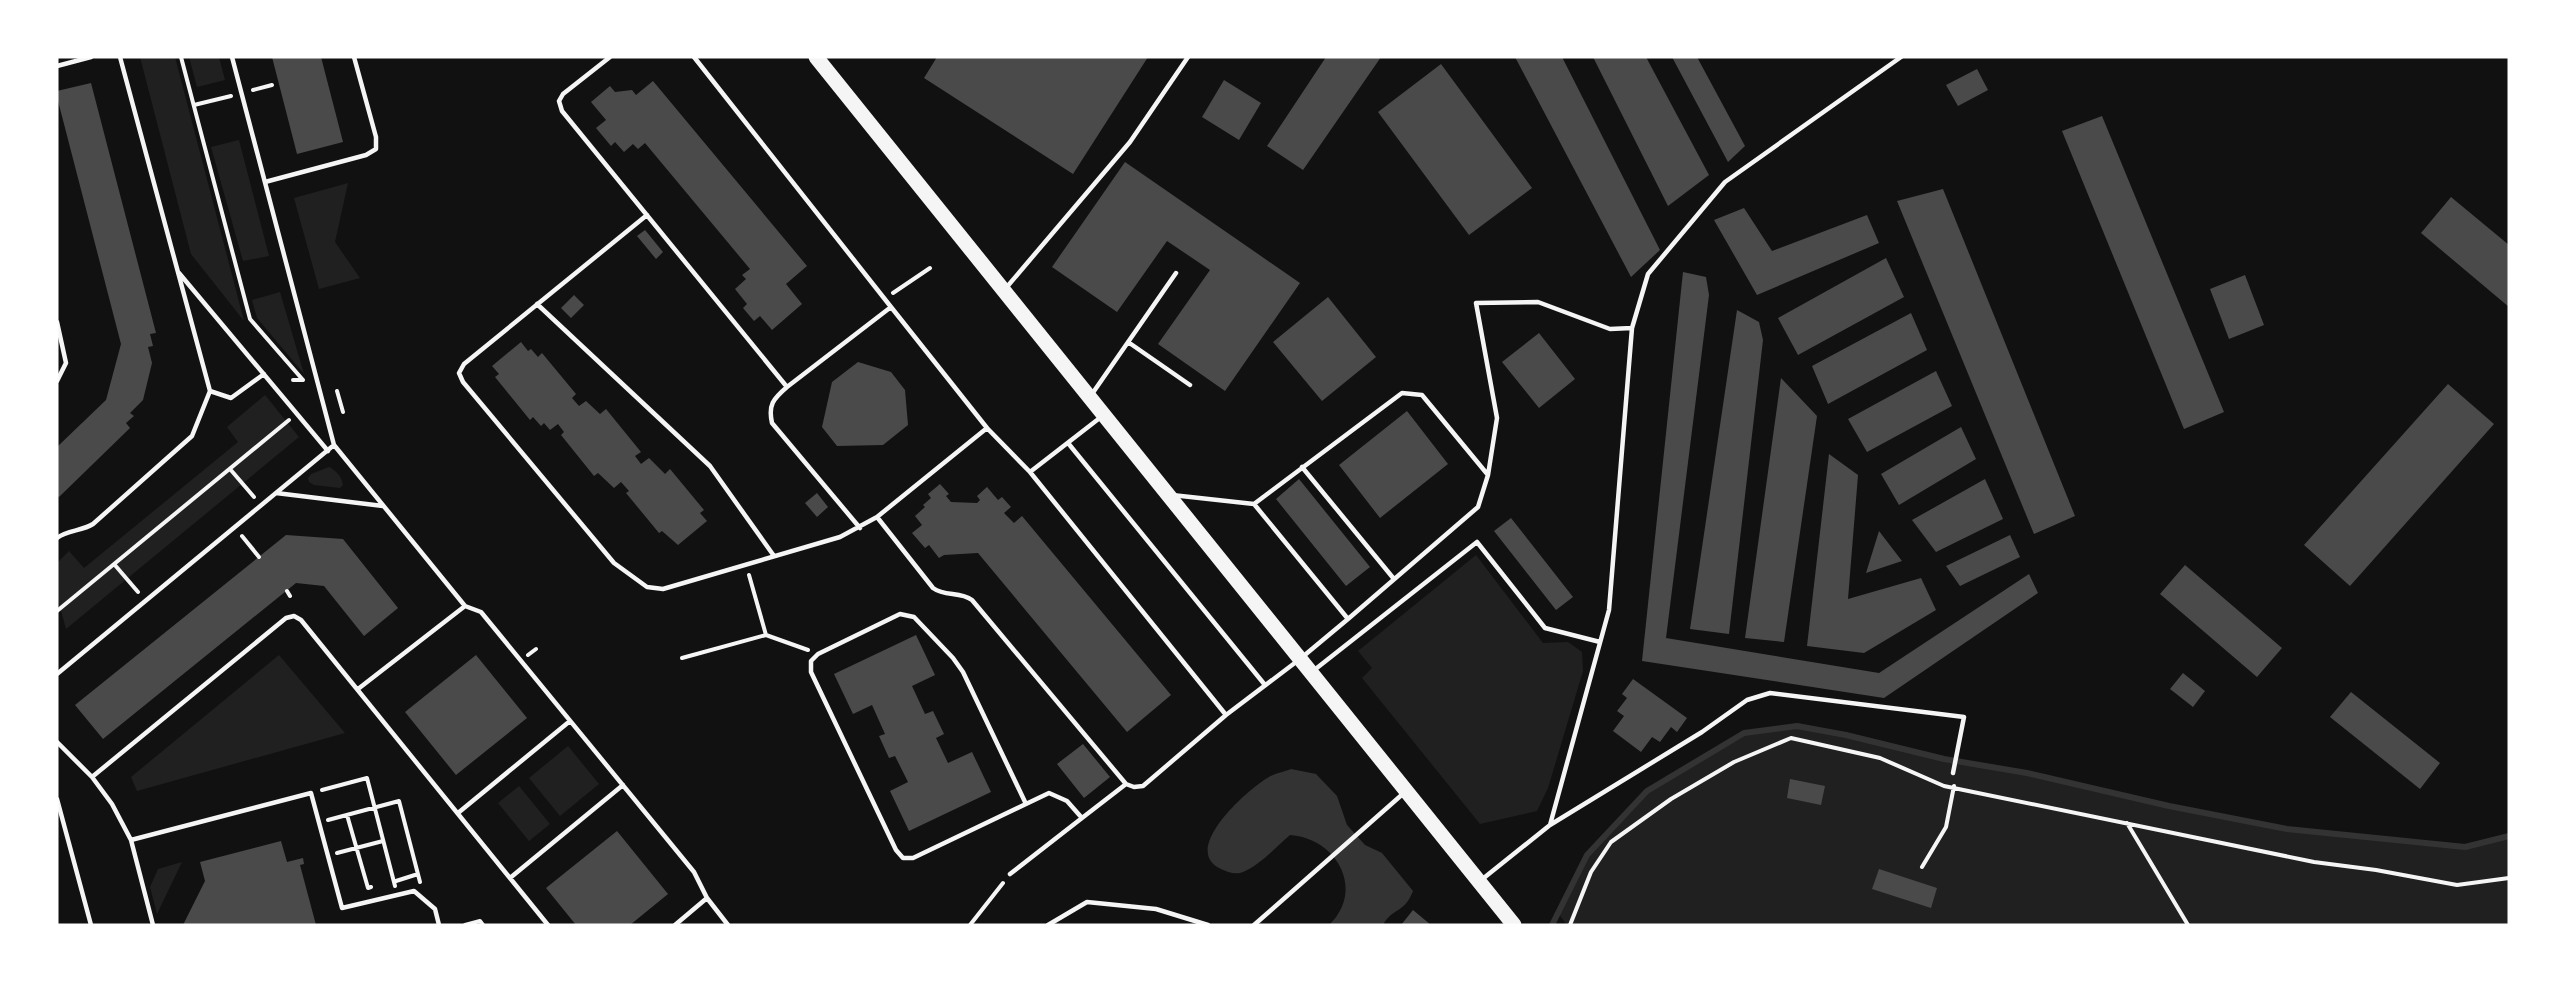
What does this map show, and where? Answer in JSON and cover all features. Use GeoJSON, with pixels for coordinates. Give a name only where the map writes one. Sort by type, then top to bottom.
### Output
{"type":"FeatureCollection","features":[{"type":"Feature","properties":{"kind":"main road"},"geometry":{"type":"LineString","coordinates":[[816,57],[1514,925]]}},
{"type":"Feature","properties":{"kind":"lane"},"geometry":{"type":"LineString","coordinates":[[57,66],[91,57]]}},
{"type":"Feature","properties":{"kind":"lane"},"geometry":{"type":"LineString","coordinates":[[57,538],[62,534],[93,524],[192,436],[210,391],[120,57]]}},
{"type":"Feature","properties":{"kind":"lane"},"geometry":{"type":"LineString","coordinates":[[232,57],[334,445],[465,606],[481,612],[694,872],[707,898],[728,925]]}},
{"type":"Feature","properties":{"kind":"lane"},"geometry":{"type":"LineString","coordinates":[[265,182],[366,155],[376,149],[376,137],[354,57]]}},
{"type":"Feature","properties":{"kind":"lane"},"geometry":{"type":"LineString","coordinates":[[610,57],[562,94],[559,101],[562,111],[787,387]]}},
{"type":"Feature","properties":{"kind":"lane"},"geometry":{"type":"LineString","coordinates":[[694,57],[987,428],[1030,472],[1226,715]]}},
{"type":"Feature","properties":{"kind":"lane"},"geometry":{"type":"LineString","coordinates":[[1005,290],[1130,142],[1188,57]]}},
{"type":"Feature","properties":{"kind":"lane"},"geometry":{"type":"LineString","coordinates":[[1550,825],[1609,610],[1632,328],[1648,274],[1725,182],[1900,57]]}},
{"type":"Feature","properties":{"kind":"lane"},"geometry":{"type":"LineString","coordinates":[[646,215],[464,364],[459,373],[463,382],[615,563],[647,587],[654,590],[663,589],[840,537],[860,528],[877,517],[987,428]]}},
{"type":"Feature","properties":{"kind":"lane"},"geometry":{"type":"LineString","coordinates":[[178,271],[327,451]]}},
{"type":"Feature","properties":{"kind":"lane"},"geometry":{"type":"LineString","coordinates":[[1090,396],[1176,273]]}},
{"type":"Feature","properties":{"kind":"lane"},"geometry":{"type":"LineString","coordinates":[[877,517],[933,588],[939,592],[962,595],[972,600],[1126,784],[1134,788],[1143,786],[1226,715],[1300,659],[1478,507],[1488,475],[1497,418],[1476,303],[1538,302],[1610,329],[1632,328]]}},
{"type":"Feature","properties":{"kind":"lane"},"geometry":{"type":"LineString","coordinates":[[537,304],[711,466],[774,556]]}},
{"type":"Feature","properties":{"kind":"lane"},"geometry":{"type":"LineString","coordinates":[[860,528],[771,423],[769,410],[774,398],[787,387],[891,307]]}},
{"type":"Feature","properties":{"kind":"lane"},"geometry":{"type":"LineString","coordinates":[[57,321],[66,363],[57,381]]}},
{"type":"Feature","properties":{"kind":"lane"},"geometry":{"type":"LineString","coordinates":[[1128,342],[1190,385]]}},
{"type":"Feature","properties":{"kind":"lane"},"geometry":{"type":"LineString","coordinates":[[210,391],[231,398],[264,374]]}},
{"type":"Feature","properties":{"kind":"lane"},"geometry":{"type":"LineString","coordinates":[[1169,495],[1254,504],[1402,393],[1422,395],[1488,475]]}},
{"type":"Feature","properties":{"kind":"lane"},"geometry":{"type":"LineString","coordinates":[[1030,472],[1105,414]]}},
{"type":"Feature","properties":{"kind":"lane"},"geometry":{"type":"LineString","coordinates":[[1068,443],[1265,685]]}},
{"type":"Feature","properties":{"kind":"lane"},"geometry":{"type":"LineString","coordinates":[[57,674],[334,445]]}},
{"type":"Feature","properties":{"kind":"lane"},"geometry":{"type":"LineString","coordinates":[[1302,467],[1394,579]]}},
{"type":"Feature","properties":{"kind":"lane"},"geometry":{"type":"LineString","coordinates":[[276,493],[383,506]]}},
{"type":"Feature","properties":{"kind":"lane"},"geometry":{"type":"LineString","coordinates":[[1254,504],[1348,619]]}},
{"type":"Feature","properties":{"kind":"lane"},"geometry":{"type":"LineString","coordinates":[[57,528],[62,534]]}},
{"type":"Feature","properties":{"kind":"lane"},"geometry":{"type":"LineString","coordinates":[[1311,673],[1477,542],[1545,628],[1600,642]]}},
{"type":"Feature","properties":{"kind":"lane"},"geometry":{"type":"LineString","coordinates":[[358,689],[465,606]]}},
{"type":"Feature","properties":{"kind":"lane"},"geometry":{"type":"LineString","coordinates":[[1026,804],[963,672],[953,658],[914,617],[900,614],[818,654],[811,661],[811,672],[896,850],[903,858],[913,858],[1026,804],[1049,793],[1067,801],[1082,818]]}},
{"type":"Feature","properties":{"kind":"lane"},"geometry":{"type":"LineString","coordinates":[[92,777],[286,618],[294,616],[301,620],[358,689],[548,925]]}},
{"type":"Feature","properties":{"kind":"lane"},"geometry":{"type":"LineString","coordinates":[[1479,881],[1550,825],[1702,732],[1747,700],[1770,693],[1964,717],[1953,773]]}},
{"type":"Feature","properties":{"kind":"lane"},"geometry":{"type":"LineString","coordinates":[[458,813],[570,721]]}},
{"type":"Feature","properties":{"kind":"lane"},"geometry":{"type":"LineString","coordinates":[[57,741],[92,777],[112,804],[131,840],[153,925]]}},
{"type":"Feature","properties":{"kind":"lane"},"geometry":{"type":"LineString","coordinates":[[1010,874],[1126,784]]}},
{"type":"Feature","properties":{"kind":"lane"},"geometry":{"type":"LineString","coordinates":[[510,878],[622,785]]}},
{"type":"Feature","properties":{"kind":"lane"},"geometry":{"type":"LineString","coordinates":[[1254,925],[1406,791]]}},
{"type":"Feature","properties":{"kind":"lane"},"geometry":{"type":"LineString","coordinates":[[131,840],[311,793],[342,909],[414,891],[435,909],[439,925]]}},
{"type":"Feature","properties":{"kind":"lane"},"geometry":{"type":"LineString","coordinates":[[57,799],[91,925]]}},
{"type":"Feature","properties":{"kind":"lane"},"geometry":{"type":"LineString","coordinates":[[675,925],[707,898]]}},
{"type":"Feature","properties":{"kind":"lane"},"geometry":{"type":"LineString","coordinates":[[1048,925],[1087,902],[1156,909],[1208,925]]}},
{"type":"Feature","properties":{"kind":"path"},"geometry":{"type":"LineString","coordinates":[[181,57],[250,319],[303,380],[293,380]]}},
{"type":"Feature","properties":{"kind":"path"},"geometry":{"type":"LineString","coordinates":[[885,298],[930,268]]}},
{"type":"Feature","properties":{"kind":"path"},"geometry":{"type":"LineString","coordinates":[[337,391],[343,411]]}},
{"type":"Feature","properties":{"kind":"path"},"geometry":{"type":"LineString","coordinates":[[57,610],[289,420]]}},
{"type":"Feature","properties":{"kind":"path"},"geometry":{"type":"LineString","coordinates":[[230,469],[254,497]]}},
{"type":"Feature","properties":{"kind":"path"},"geometry":{"type":"LineString","coordinates":[[242,536],[259,557]]}},
{"type":"Feature","properties":{"kind":"path"},"geometry":{"type":"LineString","coordinates":[[114,564],[138,592]]}},
{"type":"Feature","properties":{"kind":"path"},"geometry":{"type":"LineString","coordinates":[[746,564],[766,635]]}},
{"type":"Feature","properties":{"kind":"path"},"geometry":{"type":"LineString","coordinates":[[287,591],[290,596]]}},
{"type":"Feature","properties":{"kind":"path"},"geometry":{"type":"LineString","coordinates":[[682,658],[766,635],[818,654]]}},
{"type":"Feature","properties":{"kind":"path"},"geometry":{"type":"LineString","coordinates":[[1570,925],[1591,872],[1611,842],[1680,793],[1734,762],[1791,738],[1880,758],[1944,786],[2314,862],[2376,870],[2457,885],[2509,878]]}},
{"type":"Feature","properties":{"kind":"path"},"geometry":{"type":"LineString","coordinates":[[1922,867],[1946,827],[1954,788],[1953,773]]}},
{"type":"Feature","properties":{"kind":"path"},"geometry":{"type":"LineString","coordinates":[[311,793],[367,778],[397,895]]}},
{"type":"Feature","properties":{"kind":"path"},"geometry":{"type":"LineString","coordinates":[[319,823],[399,801],[425,901]]}},
{"type":"Feature","properties":{"kind":"path"},"geometry":{"type":"LineString","coordinates":[[347,815],[368,888],[376,886]]}},
{"type":"Feature","properties":{"kind":"path"},"geometry":{"type":"LineString","coordinates":[[2126,822],[2188,925]]}},
{"type":"Feature","properties":{"kind":"path"},"geometry":{"type":"LineString","coordinates":[[328,855],[383,841]]}},
{"type":"Feature","properties":{"kind":"path"},"geometry":{"type":"LineString","coordinates":[[385,884],[418,874]]}},
{"type":"Feature","properties":{"kind":"path"},"geometry":{"type":"LineString","coordinates":[[970,925],[1010,874]]}},
{"type":"Feature","properties":{"kind":"path"},"geometry":{"type":"LineString","coordinates":[[465,925],[480,921],[483,925]]}},
{"type":"Feature","properties":{"kind":"shaded area"},"geometry":{"type":"Polygon","coordinates":[[[140,57],[175,57],[244,321],[191,254],[140,57]]]}},
{"type":"Feature","properties":{"kind":"shaded area"},"geometry":{"type":"Polygon","coordinates":[[[189,57],[219,57],[225,80],[197,87],[189,57]]]}},
{"type":"Feature","properties":{"kind":"shaded area"},"geometry":{"type":"Polygon","coordinates":[[[239,140],[269,256],[243,261],[211,147],[239,140]]]}},
{"type":"Feature","properties":{"kind":"shaded area"},"geometry":{"type":"Polygon","coordinates":[[[348,183],[335,242],[360,278],[319,289],[294,198],[348,183]]]}},
{"type":"Feature","properties":{"kind":"shaded area"},"geometry":{"type":"Polygon","coordinates":[[[280,292],[304,374],[257,318],[252,300],[280,292]]]}},
{"type":"Feature","properties":{"kind":"shaded area"},"geometry":{"type":"Polygon","coordinates":[[[265,395],[299,437],[66,629],[57,596],[57,563],[69,551],[84,568],[238,442],[227,427],[265,395]]]}},
{"type":"Feature","properties":{"kind":"shaded area"},"geometry":{"type":"Polygon","coordinates":[[[329,467],[341,479],[343,485],[340,488],[314,485],[309,482],[308,478],[311,474],[329,467]]]}},
{"type":"Feature","properties":{"kind":"shaded area"},"geometry":{"type":"Polygon","coordinates":[[[1476,555],[1543,643],[1568,642],[1582,652],[1583,671],[1548,788],[1537,811],[1480,824],[1362,678],[1372,668],[1358,651],[1476,555]]]}},
{"type":"Feature","properties":{"kind":"shaded area"},"geometry":{"type":"Polygon","coordinates":[[[279,655],[345,733],[137,791],[131,777],[279,655]]]}},
{"type":"Feature","properties":{"kind":"shaded area"},"geometry":{"type":"Polygon","coordinates":[[[1797,726],[1846,735],[1944,759],[2027,773],[2169,806],[2287,829],[2465,847],[2509,836],[2509,925],[1567,925],[1558,913],[1587,855],[1647,791],[1744,733],[1797,726]]]}},
{"type":"Feature","properties":{"kind":"shaded area"},"geometry":{"type":"Polygon","coordinates":[[[568,746],[599,784],[560,816],[529,778],[568,746]]]}},
{"type":"Feature","properties":{"kind":"shaded area"},"geometry":{"type":"Polygon","coordinates":[[[1291,769],[1316,774],[1337,796],[1347,825],[1365,845],[1382,853],[1413,891],[1406,903],[1383,925],[1329,925],[1340,911],[1345,896],[1345,881],[1341,868],[1332,855],[1321,845],[1306,838],[1290,835],[1262,860],[1240,873],[1223,870],[1210,860],[1208,848],[1212,835],[1221,820],[1259,784],[1274,774],[1291,769]]]}},
{"type":"Feature","properties":{"kind":"shaded area"},"geometry":{"type":"Polygon","coordinates":[[[519,786],[550,824],[529,841],[498,803],[519,786]]]}},
{"type":"Feature","properties":{"kind":"shaded area"},"geometry":{"type":"Polygon","coordinates":[[[182,862],[157,914],[150,887],[158,869],[182,862]]]}},
{"type":"Feature","properties":{"kind":"building"},"geometry":{"type":"Polygon","coordinates":[[[272,57],[321,57],[343,142],[297,154],[272,57]]]}},
{"type":"Feature","properties":{"kind":"building"},"geometry":{"type":"Polygon","coordinates":[[[937,57],[1148,57],[1073,174],[924,78],[937,57]]]}},
{"type":"Feature","properties":{"kind":"building"},"geometry":{"type":"Polygon","coordinates":[[[1326,57],[1381,57],[1303,170],[1267,146],[1326,57]]]}},
{"type":"Feature","properties":{"kind":"building"},"geometry":{"type":"Polygon","coordinates":[[[1515,57],[1562,57],[1660,250],[1631,277],[1515,57]]]}},
{"type":"Feature","properties":{"kind":"building"},"geometry":{"type":"Polygon","coordinates":[[[1593,57],[1646,57],[1709,175],[1668,206],[1593,57]]]}},
{"type":"Feature","properties":{"kind":"building"},"geometry":{"type":"Polygon","coordinates":[[[1672,57],[1697,57],[1745,146],[1728,162],[1672,57]]]}},
{"type":"Feature","properties":{"kind":"building"},"geometry":{"type":"Polygon","coordinates":[[[1441,64],[1532,188],[1469,235],[1378,112],[1441,64]]]}},
{"type":"Feature","properties":{"kind":"building"},"geometry":{"type":"Polygon","coordinates":[[[1977,69],[1988,90],[1958,106],[1946,85],[1977,69]]]}},
{"type":"Feature","properties":{"kind":"building"},"geometry":{"type":"Polygon","coordinates":[[[1224,80],[1261,103],[1239,140],[1202,117],[1224,80]]]}},
{"type":"Feature","properties":{"kind":"building"},"geometry":{"type":"Polygon","coordinates":[[[653,81],[807,266],[786,284],[802,304],[772,330],[760,316],[754,321],[743,308],[747,304],[735,289],[746,279],[742,275],[750,269],[645,143],[638,149],[633,144],[624,152],[615,142],[611,146],[596,128],[606,120],[591,102],[610,86],[615,92],[632,90],[636,95],[653,81]]]}},
{"type":"Feature","properties":{"kind":"building"},"geometry":{"type":"Polygon","coordinates":[[[91,83],[156,333],[150,334],[153,346],[148,347],[152,363],[143,400],[130,413],[134,416],[126,423],[130,428],[59,497],[57,495],[57,447],[106,400],[121,344],[57,97],[57,91],[91,83]]]}},
{"type":"Feature","properties":{"kind":"building"},"geometry":{"type":"Polygon","coordinates":[[[2102,116],[2224,412],[2184,429],[2062,131],[2102,116]]]}},
{"type":"Feature","properties":{"kind":"building"},"geometry":{"type":"Polygon","coordinates":[[[1125,162],[1300,283],[1225,391],[1158,344],[1210,270],[1167,241],[1117,312],[1052,267],[1125,162]]]}},
{"type":"Feature","properties":{"kind":"building"},"geometry":{"type":"Polygon","coordinates":[[[1943,189],[2075,516],[2034,534],[1897,201],[1943,189]]]}},
{"type":"Feature","properties":{"kind":"building"},"geometry":{"type":"Polygon","coordinates":[[[2451,197],[2509,245],[2509,307],[2421,233],[2451,197]]]}},
{"type":"Feature","properties":{"kind":"building"},"geometry":{"type":"Polygon","coordinates":[[[1744,208],[1772,251],[1867,215],[1879,243],[1757,295],[1714,220],[1744,208]]]}},
{"type":"Feature","properties":{"kind":"building"},"geometry":{"type":"Polygon","coordinates":[[[645,230],[663,252],[656,259],[637,236],[645,230]]]}},
{"type":"Feature","properties":{"kind":"building"},"geometry":{"type":"Polygon","coordinates":[[[1886,258],[1904,297],[1798,355],[1778,318],[1886,258]]]}},
{"type":"Feature","properties":{"kind":"building"},"geometry":{"type":"Polygon","coordinates":[[[1683,272],[1706,277],[1709,295],[1666,638],[1879,673],[2029,574],[2038,593],[1884,698],[1642,661],[1683,272]]]}},
{"type":"Feature","properties":{"kind":"building"},"geometry":{"type":"Polygon","coordinates":[[[2245,275],[2264,325],[2229,339],[2210,289],[2245,275]]]}},
{"type":"Feature","properties":{"kind":"building"},"geometry":{"type":"Polygon","coordinates":[[[574,295],[584,305],[571,318],[561,308],[574,295]]]}},
{"type":"Feature","properties":{"kind":"building"},"geometry":{"type":"Polygon","coordinates":[[[1328,297],[1376,357],[1322,401],[1273,342],[1328,297]]]}},
{"type":"Feature","properties":{"kind":"building"},"geometry":{"type":"Polygon","coordinates":[[[1737,310],[1759,322],[1763,340],[1729,634],[1690,629],[1737,310]]]}},
{"type":"Feature","properties":{"kind":"building"},"geometry":{"type":"Polygon","coordinates":[[[1911,313],[1927,350],[1828,404],[1812,366],[1911,313]]]}},
{"type":"Feature","properties":{"kind":"building"},"geometry":{"type":"Polygon","coordinates":[[[1539,333],[1575,379],[1539,408],[1502,362],[1539,333]]]}},
{"type":"Feature","properties":{"kind":"building"},"geometry":{"type":"Polygon","coordinates":[[[521,342],[528,351],[531,349],[538,357],[542,353],[576,394],[572,398],[579,406],[586,401],[600,414],[606,409],[641,452],[635,456],[641,464],[649,458],[665,474],[670,469],[704,510],[700,513],[707,521],[678,545],[662,531],[659,533],[626,493],[629,491],[621,482],[614,488],[598,473],[594,476],[561,435],[564,432],[558,424],[550,430],[544,423],[541,426],[533,417],[530,420],[495,377],[499,374],[492,366],[521,342]]]}},
{"type":"Feature","properties":{"kind":"building"},"geometry":{"type":"Polygon","coordinates":[[[858,362],[891,372],[905,390],[908,425],[883,445],[837,446],[822,427],[832,382],[858,362]]]}},
{"type":"Feature","properties":{"kind":"building"},"geometry":{"type":"Polygon","coordinates":[[[1936,371],[1952,406],[1867,452],[1848,419],[1936,371]]]}},
{"type":"Feature","properties":{"kind":"building"},"geometry":{"type":"Polygon","coordinates":[[[1781,378],[1817,416],[1784,642],[1745,638],[1781,378]]]}},
{"type":"Feature","properties":{"kind":"building"},"geometry":{"type":"Polygon","coordinates":[[[2448,384],[2494,424],[2350,586],[2304,545],[2448,384]]]}},
{"type":"Feature","properties":{"kind":"building"},"geometry":{"type":"Polygon","coordinates":[[[1407,411],[1448,464],[1380,518],[1339,465],[1407,411]]]}},
{"type":"Feature","properties":{"kind":"building"},"geometry":{"type":"Polygon","coordinates":[[[1961,427],[1976,459],[1899,505],[1881,474],[1961,427]]]}},
{"type":"Feature","properties":{"kind":"building"},"geometry":{"type":"Polygon","coordinates":[[[1829,454],[1858,475],[1848,599],[1921,578],[1936,610],[1864,653],[1807,646],[1829,454]]]}},
{"type":"Feature","properties":{"kind":"building"},"geometry":{"type":"Polygon","coordinates":[[[1299,479],[1370,567],[1346,586],[1276,499],[1299,479]]]}},
{"type":"Feature","properties":{"kind":"building"},"geometry":{"type":"Polygon","coordinates":[[[1985,479],[2003,519],[1936,552],[1912,520],[1985,479]]]}},
{"type":"Feature","properties":{"kind":"building"},"geometry":{"type":"Polygon","coordinates":[[[940,484],[949,494],[946,496],[951,502],[977,503],[980,500],[977,496],[987,487],[998,500],[1002,497],[1011,507],[1004,513],[1014,523],[1022,516],[1171,695],[1127,732],[978,553],[944,555],[939,558],[929,545],[925,548],[912,533],[922,525],[915,516],[931,498],[928,494],[940,484]]]}},
{"type":"Feature","properties":{"kind":"building"},"geometry":{"type":"Polygon","coordinates":[[[817,493],[828,507],[817,517],[805,503],[817,493]]]}},
{"type":"Feature","properties":{"kind":"building"},"geometry":{"type":"Polygon","coordinates":[[[1511,518],[1573,597],[1556,610],[1494,531],[1511,518]]]}},
{"type":"Feature","properties":{"kind":"building"},"geometry":{"type":"Polygon","coordinates":[[[1879,531],[1902,561],[1866,573],[1879,531]]]}},
{"type":"Feature","properties":{"kind":"building"},"geometry":{"type":"Polygon","coordinates":[[[286,535],[343,539],[398,608],[364,636],[324,586],[296,583],[103,739],[75,705],[286,535]]]}},
{"type":"Feature","properties":{"kind":"building"},"geometry":{"type":"Polygon","coordinates":[[[2010,535],[2020,557],[1960,586],[1946,566],[2010,535]]]}},
{"type":"Feature","properties":{"kind":"building"},"geometry":{"type":"Polygon","coordinates":[[[2185,565],[2282,648],[2257,677],[2160,594],[2185,565]]]}},
{"type":"Feature","properties":{"kind":"building"},"geometry":{"type":"Polygon","coordinates":[[[916,635],[935,675],[912,686],[925,714],[933,711],[944,734],[936,738],[948,763],[972,752],[991,792],[909,831],[890,791],[908,782],[895,756],[889,758],[879,736],[885,734],[872,705],[853,714],[834,674],[916,635]]]}},
{"type":"Feature","properties":{"kind":"building"},"geometry":{"type":"Polygon","coordinates":[[[476,655],[527,718],[456,775],[405,712],[476,655]]]}},
{"type":"Feature","properties":{"kind":"building"},"geometry":{"type":"Polygon","coordinates":[[[2183,673],[2205,691],[2193,707],[2170,689],[2183,673]]]}},
{"type":"Feature","properties":{"kind":"building"},"geometry":{"type":"Polygon","coordinates":[[[1633,679],[1687,718],[1677,732],[1671,727],[1660,742],[1652,737],[1641,752],[1613,731],[1624,716],[1617,711],[1627,698],[1622,694],[1633,679]]]}},
{"type":"Feature","properties":{"kind":"building"},"geometry":{"type":"Polygon","coordinates":[[[2351,692],[2440,763],[2420,789],[2330,717],[2351,692]]]}},
{"type":"Feature","properties":{"kind":"building"},"geometry":{"type":"Polygon","coordinates":[[[1083,744],[1110,777],[1084,798],[1057,764],[1083,744]]]}},
{"type":"Feature","properties":{"kind":"building"},"geometry":{"type":"Polygon","coordinates":[[[1790,779],[1825,786],[1821,805],[1787,798],[1790,779]]]}},
{"type":"Feature","properties":{"kind":"building"},"geometry":{"type":"Polygon","coordinates":[[[617,831],[668,894],[630,925],[576,925],[546,888],[617,831]]]}},
{"type":"Feature","properties":{"kind":"building"},"geometry":{"type":"Polygon","coordinates":[[[281,841],[287,862],[303,858],[304,864],[300,865],[316,925],[183,925],[205,881],[200,862],[281,841]]]}},
{"type":"Feature","properties":{"kind":"building"},"geometry":{"type":"Polygon","coordinates":[[[1879,869],[1937,888],[1931,908],[1872,889],[1879,869]]]}},
{"type":"Feature","properties":{"kind":"building"},"geometry":{"type":"Polygon","coordinates":[[[1413,910],[1431,925],[1401,925],[1413,910]]]}},
{"type":"Feature","properties":{"kind":"waterway"},"geometry":{"type":"LineString","coordinates":[[1552,925],[1587,855],[1647,791],[1744,733],[1797,726],[1846,735],[1944,759],[2027,773],[2169,806],[2287,829],[2465,847],[2509,836]]}}]}
